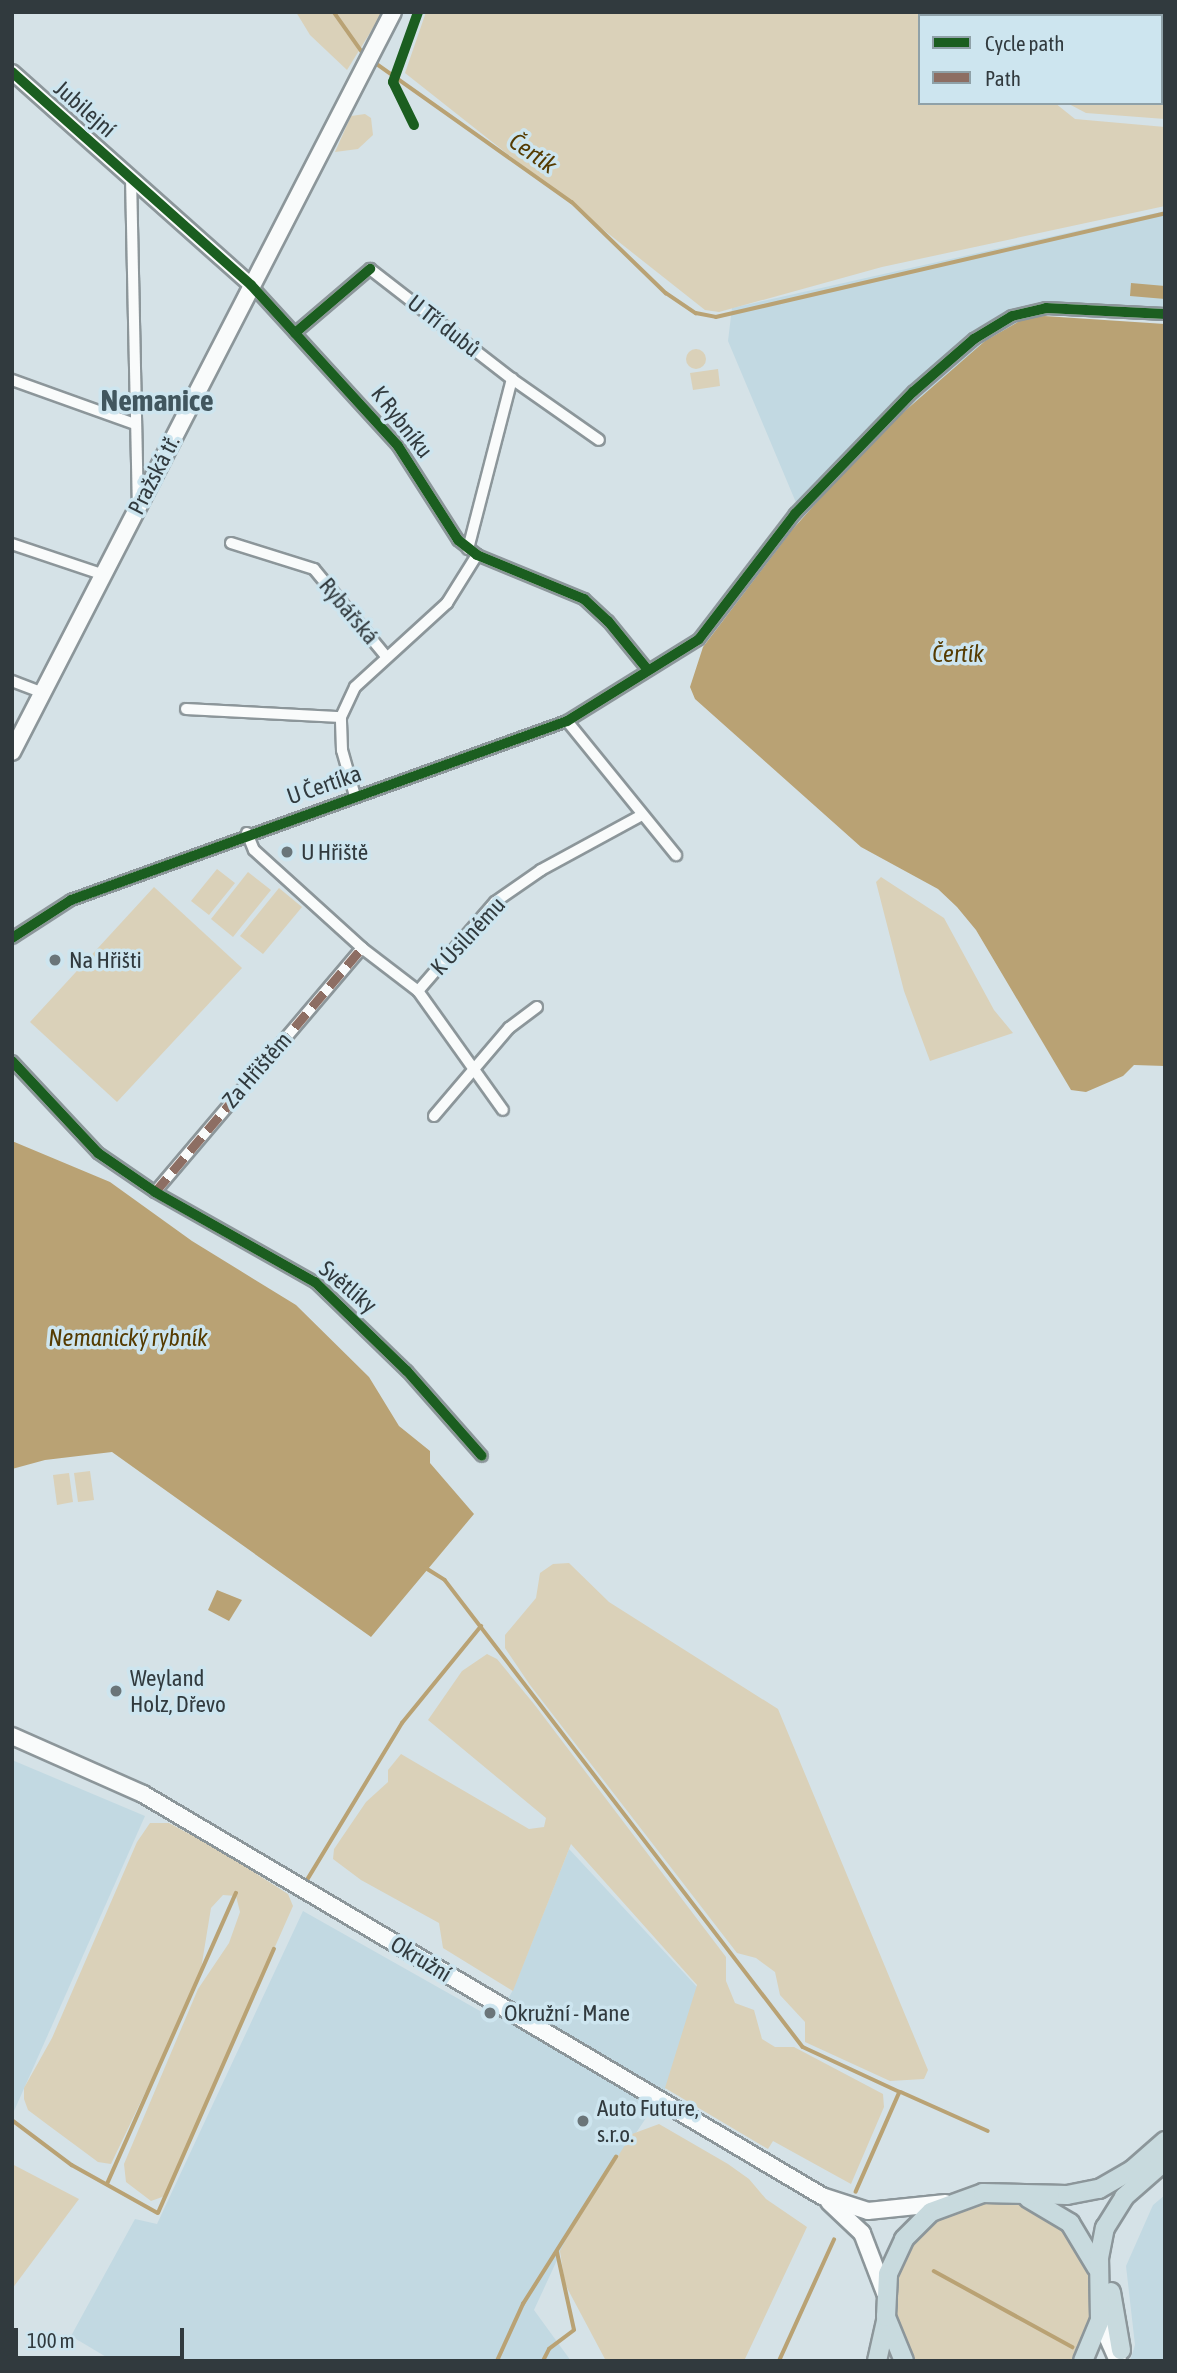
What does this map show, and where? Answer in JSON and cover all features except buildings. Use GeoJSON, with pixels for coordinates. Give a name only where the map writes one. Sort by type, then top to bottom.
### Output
{"type":"FeatureCollection","features":[{"type":"Feature","properties":{"kind":"highway"},"geometry":{"type":"LineString","coordinates":[[877,2361],[886,2317],[885,2293],[904,2239],[948,2202],[982,2193],[1018,2195],[1099,2189],[1165,2141]]}},
{"type":"Feature","properties":{"kind":"highway"},"geometry":{"type":"LineString","coordinates":[[1083,2361],[1100,2320],[1101,2240],[1112,2214],[1131,2190],[1165,2161]]}},
{"type":"Feature","properties":{"kind":"highway"},"geometry":{"type":"LineString","coordinates":[[1122,2357],[1114,2327],[1110,2268],[1114,2236],[1131,2206],[1165,2172]]}},
{"type":"Feature","properties":{"kind":"highway"},"geometry":{"type":"LineString","coordinates":[[1018,2195],[1046,2206],[1070,2224],[1093,2256],[1099,2275]]}},
{"type":"Feature","properties":{"kind":"highway"},"geometry":{"type":"LineString","coordinates":[[886,2317],[904,2361]]}},
{"type":"Feature","properties":{"kind":"main road","name":"Pražská tř."},"geometry":{"type":"LineString","coordinates":[[12,752],[393,12]]}},
{"type":"Feature","properties":{"kind":"main road","name":"Okružní"},"geometry":{"type":"LineString","coordinates":[[12,1736],[143,1794],[822,2196],[868,2211],[948,2202]]}},
{"type":"Feature","properties":{"kind":"main road","name":"Okružní"},"geometry":{"type":"LineString","coordinates":[[822,2196],[862,2234],[885,2293]]}},
{"type":"Feature","properties":{"kind":"main road"},"geometry":{"type":"LineString","coordinates":[[1100,2320],[1122,2357]]}},
{"type":"Feature","properties":{"kind":"street","name":"Jubilejní"},"geometry":{"type":"LineString","coordinates":[[12,72],[131,177]]}},
{"type":"Feature","properties":{"kind":"street","name":"K Rybníku"},"geometry":{"type":"LineString","coordinates":[[131,177],[251,285],[398,446],[449,528],[472,552],[584,599],[608,621],[648,670]]}},
{"type":"Feature","properties":{"kind":"street"},"geometry":{"type":"LineString","coordinates":[[131,177],[138,507]]}},
{"type":"Feature","properties":{"kind":"street","name":"U Tří dubů"},"geometry":{"type":"LineString","coordinates":[[295,333],[370,269],[512,379],[599,440]]}},
{"type":"Feature","properties":{"kind":"street","name":"U Čertíka"},"geometry":{"type":"LineString","coordinates":[[12,938],[71,900],[247,833],[567,722],[699,639],[795,514],[914,392],[974,339],[1012,316],[1046,308],[1165,314]]}},
{"type":"Feature","properties":{"kind":"street","name":"Rybářská"},"geometry":{"type":"LineString","coordinates":[[355,796],[342,750],[341,717],[355,687],[385,655],[447,603],[472,552],[512,379]]}},
{"type":"Feature","properties":{"kind":"street"},"geometry":{"type":"LineString","coordinates":[[12,380],[135,424]]}},
{"type":"Feature","properties":{"kind":"street","name":"Rybářská"},"geometry":{"type":"LineString","coordinates":[[232,543],[314,569],[385,655]]}},
{"type":"Feature","properties":{"kind":"street"},"geometry":{"type":"LineString","coordinates":[[12,544],[104,575]]}},
{"type":"Feature","properties":{"kind":"street"},"geometry":{"type":"LineString","coordinates":[[12,681],[43,693]]}},
{"type":"Feature","properties":{"kind":"street"},"geometry":{"type":"LineString","coordinates":[[186,709],[341,717]]}},
{"type":"Feature","properties":{"kind":"street"},"geometry":{"type":"LineString","coordinates":[[567,722],[676,855]]}},
{"type":"Feature","properties":{"kind":"street","name":"K Úsilnému"},"geometry":{"type":"LineString","coordinates":[[503,1110],[418,991],[495,902],[541,870],[642,815]]}},
{"type":"Feature","properties":{"kind":"street"},"geometry":{"type":"LineString","coordinates":[[247,833],[254,850],[362,948],[418,991]]}},
{"type":"Feature","properties":{"kind":"street","name":"Za Hřištěm"},"geometry":{"type":"LineString","coordinates":[[155,1192],[362,948]]}},
{"type":"Feature","properties":{"kind":"street"},"geometry":{"type":"LineString","coordinates":[[434,1116],[476,1070],[509,1028],[537,1006]]}},
{"type":"Feature","properties":{"kind":"street"},"geometry":{"type":"LineString","coordinates":[[12,1061],[98,1153],[155,1192]]}},
{"type":"Feature","properties":{"kind":"street","name":"Světlíky"},"geometry":{"type":"LineString","coordinates":[[155,1192],[315,1283],[407,1371],[482,1456]]}},
{"type":"Feature","properties":{"kind":"shaded area"},"geometry":{"type":"Polygon","coordinates":[[[296,12],[383,12],[347,70],[310,35],[296,12]]]}},
{"type":"Feature","properties":{"kind":"shaded area"},"geometry":{"type":"Polygon","coordinates":[[[426,12],[1032,12],[918,14],[918,105],[1058,105],[1075,119],[1165,127],[1165,206],[882,267],[719,312],[705,310],[405,73],[426,12]]]}},
{"type":"Feature","properties":{"kind":"shaded area"},"geometry":{"type":"Polygon","coordinates":[[[1038,12],[1165,12],[1165,119],[1086,113],[1071,105],[1163,105],[1163,14],[1038,12]]]}},
{"type":"Feature","properties":{"kind":"shaded area"},"geometry":{"type":"Polygon","coordinates":[[[365,114],[371,118],[373,135],[358,149],[335,152],[351,116],[365,114]]]}},
{"type":"Feature","properties":{"kind":"shaded area"},"geometry":{"type":"Polygon","coordinates":[[[1165,211],[1165,319],[1035,310],[813,543],[728,341],[732,308],[1165,211]]]}},
{"type":"Feature","properties":{"kind":"shaded area"},"geometry":{"type":"Polygon","coordinates":[[[696,349],[703,352],[706,359],[703,366],[696,369],[689,366],[686,359],[689,352],[696,349]]]}},
{"type":"Feature","properties":{"kind":"shaded area"},"geometry":{"type":"Polygon","coordinates":[[[718,369],[720,386],[693,390],[690,373],[718,369]]]}},
{"type":"Feature","properties":{"kind":"shaded area"},"geometry":{"type":"Polygon","coordinates":[[[217,869],[235,883],[209,915],[191,901],[217,869]]]}},
{"type":"Feature","properties":{"kind":"shaded area"},"geometry":{"type":"Polygon","coordinates":[[[248,872],[271,890],[233,937],[211,919],[248,872]]]}},
{"type":"Feature","properties":{"kind":"shaded area"},"geometry":{"type":"Polygon","coordinates":[[[881,877],[944,918],[994,1010],[1013,1033],[930,1061],[904,991],[876,882],[881,877]]]}},
{"type":"Feature","properties":{"kind":"shaded area"},"geometry":{"type":"Polygon","coordinates":[[[154,887],[242,968],[117,1102],[30,1022],[154,887]]]}},
{"type":"Feature","properties":{"kind":"shaded area"},"geometry":{"type":"Polygon","coordinates":[[[279,888],[302,907],[263,954],[240,936],[279,888]]]}},
{"type":"Feature","properties":{"kind":"shaded area"},"geometry":{"type":"Polygon","coordinates":[[[90,1471],[94,1500],[78,1502],[74,1473],[90,1471]]]}},
{"type":"Feature","properties":{"kind":"shaded area"},"geometry":{"type":"Polygon","coordinates":[[[69,1473],[73,1502],[57,1505],[53,1475],[69,1473]]]}},
{"type":"Feature","properties":{"kind":"shaded area"},"geometry":{"type":"Polygon","coordinates":[[[569,1563],[609,1602],[778,1709],[928,2070],[924,2079],[890,2081],[805,2042],[805,2022],[780,1995],[775,1972],[756,1958],[737,1953],[530,1685],[505,1648],[505,1635],[536,1598],[540,1573],[553,1564],[569,1563]]]}},
{"type":"Feature","properties":{"kind":"shaded area"},"geometry":{"type":"Polygon","coordinates":[[[487,1654],[497,1659],[534,1704],[726,1957],[726,1981],[735,2003],[754,2010],[762,2039],[775,2047],[794,2047],[883,2094],[884,2107],[851,2184],[773,2141],[768,2149],[665,2088],[697,1985],[571,1844],[513,1991],[443,1948],[439,1923],[361,1880],[333,1859],[334,1849],[366,1802],[388,1782],[388,1770],[401,1754],[529,1829],[544,1827],[546,1818],[428,1720],[462,1671],[487,1654]]]}},
{"type":"Feature","properties":{"kind":"shaded area"},"geometry":{"type":"Polygon","coordinates":[[[12,1760],[145,1816],[14,2111],[12,2111],[12,1760]]]}},
{"type":"Feature","properties":{"kind":"shaded area"},"geometry":{"type":"Polygon","coordinates":[[[150,1823],[169,1823],[221,1851],[288,1894],[293,1906],[165,2196],[151,2201],[126,2182],[124,2164],[198,1989],[229,1943],[240,1912],[236,1896],[223,1895],[211,1908],[201,1969],[188,2003],[111,2164],[98,2162],[48,2125],[28,2110],[24,2099],[24,2088],[52,2038],[137,1842],[150,1823]]]}},
{"type":"Feature","properties":{"kind":"shaded area"},"geometry":{"type":"Polygon","coordinates":[[[569,1849],[698,1988],[668,2085],[570,2232],[534,2310],[571,2361],[113,2361],[71,2336],[135,2219],[157,2224],[303,1911],[496,2020],[513,1990],[569,1849]]]}},
{"type":"Feature","properties":{"kind":"shaded area"},"geometry":{"type":"Polygon","coordinates":[[[659,2124],[728,2164],[749,2179],[766,2199],[807,2227],[744,2361],[606,2361],[565,2284],[560,2251],[570,2232],[632,2134],[659,2124]]]}},
{"type":"Feature","properties":{"kind":"shaded area"},"geometry":{"type":"Polygon","coordinates":[[[12,2164],[79,2199],[12,2289],[12,2164]]]}},
{"type":"Feature","properties":{"kind":"shaded area"},"geometry":{"type":"Polygon","coordinates":[[[1165,2195],[1165,2361],[1130,2361],[1135,2345],[1126,2266],[1153,2205],[1165,2195]]]}},
{"type":"Feature","properties":{"kind":"shaded area"},"geometry":{"type":"Polygon","coordinates":[[[986,2200],[1029,2206],[1049,2217],[1080,2251],[1089,2272],[1091,2317],[1071,2361],[914,2361],[903,2344],[892,2302],[894,2280],[912,2241],[944,2212],[986,2200]]]}},
{"type":"Feature","properties":{"kind":"water"},"geometry":{"type":"Polygon","coordinates":[[[1131,283],[1165,286],[1165,299],[1130,296],[1131,283]]]}},
{"type":"Feature","properties":{"kind":"water","name":"Čertík"},"geometry":{"type":"Polygon","coordinates":[[[1044,316],[1165,324],[1165,1066],[1134,1065],[1123,1076],[1086,1092],[1071,1090],[976,930],[957,907],[938,889],[861,847],[695,699],[690,687],[703,647],[792,530],[874,438],[985,341],[1023,319],[1044,316]]]}},
{"type":"Feature","properties":{"kind":"water","name":"Nemanický rybník"},"geometry":{"type":"Polygon","coordinates":[[[12,1141],[110,1182],[192,1241],[296,1305],[369,1377],[399,1426],[430,1451],[430,1463],[474,1514],[371,1637],[112,1452],[45,1460],[12,1469],[12,1141]]]}},
{"type":"Feature","properties":{"kind":"water"},"geometry":{"type":"Polygon","coordinates":[[[217,1590],[242,1600],[229,1621],[208,1610],[217,1590]]]}},
{"type":"Feature","properties":{"kind":"waterway","name":"Čertík"},"geometry":{"type":"LineString","coordinates":[[334,12],[365,56]]}},
{"type":"Feature","properties":{"kind":"waterway"},"geometry":{"type":"LineString","coordinates":[[374,62],[572,202],[666,293],[696,313],[716,317],[1165,213]]}},
{"type":"Feature","properties":{"kind":"waterway"},"geometry":{"type":"LineString","coordinates":[[426,1568],[445,1580],[803,2047],[900,2092],[856,2192]]}},
{"type":"Feature","properties":{"kind":"waterway"},"geometry":{"type":"LineString","coordinates":[[304,1885],[402,1723],[481,1626]]}},
{"type":"Feature","properties":{"kind":"waterway"},"geometry":{"type":"LineString","coordinates":[[107,2184],[236,1893]]}},
{"type":"Feature","properties":{"kind":"waterway"},"geometry":{"type":"LineString","coordinates":[[12,2120],[72,2165],[158,2213],[274,1949]]}},
{"type":"Feature","properties":{"kind":"waterway"},"geometry":{"type":"LineString","coordinates":[[901,2092],[988,2131]]}},
{"type":"Feature","properties":{"kind":"waterway"},"geometry":{"type":"LineString","coordinates":[[497,2361],[523,2304],[616,2157]]}},
{"type":"Feature","properties":{"kind":"waterway"},"geometry":{"type":"LineString","coordinates":[[779,2361],[834,2240]]}},
{"type":"Feature","properties":{"kind":"waterway"},"geometry":{"type":"LineString","coordinates":[[543,2361],[549,2349],[574,2330],[557,2253]]}},
{"type":"Feature","properties":{"kind":"waterway"},"geometry":{"type":"LineString","coordinates":[[934,2271],[1072,2347]]}},
{"type":"Feature","properties":{"kind":"marked path"},"geometry":{"type":"LineString","coordinates":[[155,1192],[362,948]]}},
{"type":"Feature","properties":{"kind":"cycle path"},"geometry":{"type":"LineString","coordinates":[[414,125],[393,82],[418,12]]}},
{"type":"Feature","properties":{"kind":"cycle path"},"geometry":{"type":"LineString","coordinates":[[12,72],[251,285],[398,446],[458,540],[477,555],[584,599],[608,621],[648,670]]}},
{"type":"Feature","properties":{"kind":"cycle path"},"geometry":{"type":"LineString","coordinates":[[295,333],[370,269]]}},
{"type":"Feature","properties":{"kind":"cycle path"},"geometry":{"type":"LineString","coordinates":[[12,938],[71,900],[567,721],[699,639],[795,514],[913,392],[974,339],[1012,316],[1046,308],[1165,314]]}},
{"type":"Feature","properties":{"kind":"cycle path"},"geometry":{"type":"LineString","coordinates":[[12,1061],[98,1153],[155,1192],[315,1282],[407,1371],[482,1456]]}},
{"type":"Feature","properties":{"kind":"place","name":"U Hřiště"},"geometry":{"type":"Point","coordinates":[287,852]}},
{"type":"Feature","properties":{"kind":"place","name":"Na Hřišti"},"geometry":{"type":"Point","coordinates":[55,960]}},
{"type":"Feature","properties":{"kind":"place","name":"Weyland Holz, Dřevo"},"geometry":{"type":"Point","coordinates":[116,1691]}},
{"type":"Feature","properties":{"kind":"place","name":"Okružní - Mane"},"geometry":{"type":"Point","coordinates":[490,2013]}},
{"type":"Feature","properties":{"kind":"place","name":"Auto Future, s.r.o."},"geometry":{"type":"Point","coordinates":[583,2121]}},
{"type":"Feature","properties":{"kind":"district","name":"Nemanice"},"geometry":{"type":"Point","coordinates":[157,400]}}]}
